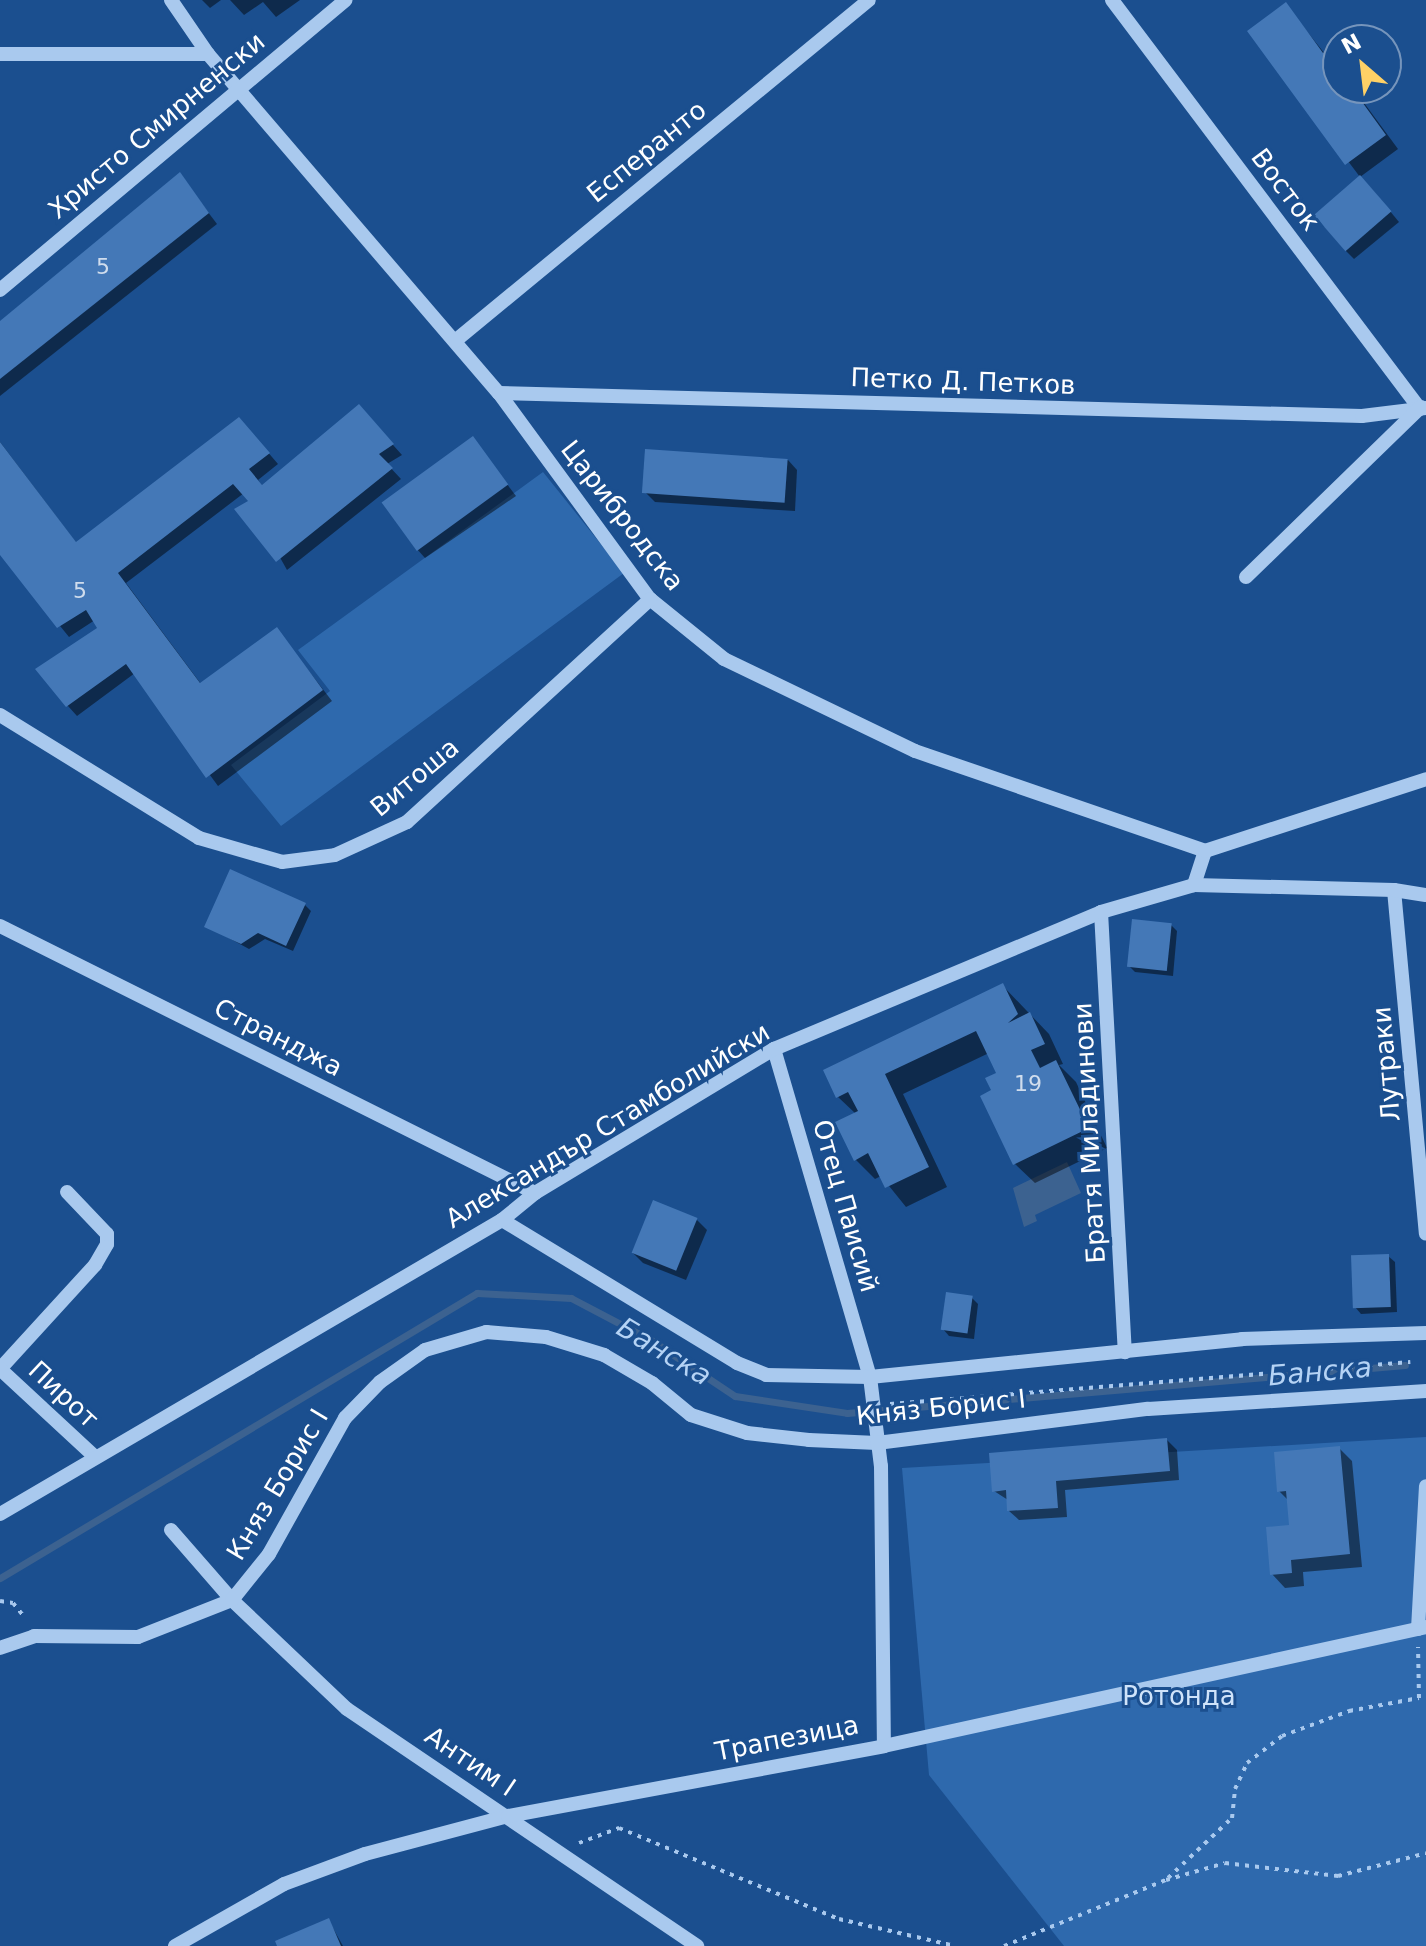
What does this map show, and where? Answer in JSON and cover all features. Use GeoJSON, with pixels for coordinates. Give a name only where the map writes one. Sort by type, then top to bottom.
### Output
{"type":"FeatureCollection","features":[{"type":"Feature","properties":{"kind":"street","name":"Царибродска"},"geometry":{"type":"LineString","coordinates":[[171,0],[208,54],[240,86],[499,393],[650,599],[724,659],[915,751],[1205,851]]}},
{"type":"Feature","properties":{"kind":"street","name":"Христо Смирненски"},"geometry":{"type":"LineString","coordinates":[[0,290],[346,0]]}},
{"type":"Feature","properties":{"kind":"street","name":"Есперанто"},"geometry":{"type":"LineString","coordinates":[[455,341],[869,0]]}},
{"type":"Feature","properties":{"kind":"street","name":"Восток"},"geometry":{"type":"LineString","coordinates":[[1112,0],[1424,406]]}},
{"type":"Feature","properties":{"kind":"street"},"geometry":{"type":"LineString","coordinates":[[0,54],[208,54]]}},
{"type":"Feature","properties":{"kind":"street","name":"Петко Д. Петков"},"geometry":{"type":"LineString","coordinates":[[499,393],[1362,416],[1424,406]]}},
{"type":"Feature","properties":{"kind":"street"},"geometry":{"type":"LineString","coordinates":[[1246,577],[1424,406]]}},
{"type":"Feature","properties":{"kind":"street","name":"Витоша"},"geometry":{"type":"LineString","coordinates":[[0,715],[199,838],[282,862],[335,855],[407,822],[650,599]]}},
{"type":"Feature","properties":{"kind":"street"},"geometry":{"type":"LineString","coordinates":[[1194,885],[1205,851],[1426,779]]}},
{"type":"Feature","properties":{"kind":"street","name":"Александър Стамболийски"},"geometry":{"type":"LineString","coordinates":[[0,1514],[94,1456],[502,1220],[535,1193],[774,1049],[1101,912],[1194,885],[1394,890],[1426,895]]}},
{"type":"Feature","properties":{"kind":"street","name":"Лутраки"},"geometry":{"type":"LineString","coordinates":[[1394,890],[1426,1234]]}},
{"type":"Feature","properties":{"kind":"street","name":"Братя Миладинови"},"geometry":{"type":"LineString","coordinates":[[1101,912],[1125,1352]]}},
{"type":"Feature","properties":{"kind":"street","name":"Странджа"},"geometry":{"type":"LineString","coordinates":[[0,926],[535,1193]]}},
{"type":"Feature","properties":{"kind":"street","name":"Отец Паисий"},"geometry":{"type":"LineString","coordinates":[[774,1049],[870,1377],[877,1438]]}},
{"type":"Feature","properties":{"kind":"street"},"geometry":{"type":"LineString","coordinates":[[0,1369],[95,1265],[107,1244],[107,1234],[67,1192]]}},
{"type":"Feature","properties":{"kind":"street","name":"Княз Борис I"},"geometry":{"type":"LineString","coordinates":[[502,1220],[737,1363],[766,1375],[870,1377],[1242,1339],[1426,1333]]}},
{"type":"Feature","properties":{"kind":"street","name":"Княз Борис I"},"geometry":{"type":"LineString","coordinates":[[0,1648],[34,1636],[138,1637],[232,1600],[269,1554],[345,1418],[380,1382],[425,1350],[486,1332],[546,1337],[604,1355],[652,1383],[691,1415],[747,1433],[877,1438],[1148,1409],[1426,1391]]}},
{"type":"Feature","properties":{"kind":"street","name":"Пирот"},"geometry":{"type":"LineString","coordinates":[[0,1369],[94,1456]]}},
{"type":"Feature","properties":{"kind":"street"},"geometry":{"type":"LineString","coordinates":[[877,1438],[884,1746]]}},
{"type":"Feature","properties":{"kind":"street"},"geometry":{"type":"LineString","coordinates":[[1422,1628],[1426,1486]]}},
{"type":"Feature","properties":{"kind":"street","name":"Антим I"},"geometry":{"type":"LineString","coordinates":[[171,1530],[232,1600],[347,1709],[697,1946]]}},
{"type":"Feature","properties":{"kind":"street","name":"Трапезица"},"geometry":{"type":"LineString","coordinates":[[175,1946],[284,1884],[365,1854],[508,1816],[884,1746],[1422,1628]]}},
{"type":"Feature","properties":{"kind":"path"},"geometry":{"type":"LineString","coordinates":[[890,1404],[1410,1362]]}},
{"type":"Feature","properties":{"kind":"path"},"geometry":{"type":"LineString","coordinates":[[0,1601],[21,1609],[34,1636]]}},
{"type":"Feature","properties":{"kind":"path"},"geometry":{"type":"LineString","coordinates":[[1166,1880],[1232,1818],[1235,1789],[1247,1763],[1282,1736],[1349,1711],[1419,1698],[1422,1628]]}},
{"type":"Feature","properties":{"kind":"path"},"geometry":{"type":"LineString","coordinates":[[558,1851],[619,1828],[839,1919],[955,1946]]}},
{"type":"Feature","properties":{"kind":"path"},"geometry":{"type":"LineString","coordinates":[[1004,1946],[1166,1880],[1225,1863],[1338,1876],[1426,1853]]}},
{"type":"Feature","properties":{"kind":"green space"},"geometry":{"type":"Polygon","coordinates":[[[543,472],[624,573],[281,826],[231,765],[330,691],[298,650],[543,472]]]}},
{"type":"Feature","properties":{"kind":"green space","name":"Ротонда"},"geometry":{"type":"Polygon","coordinates":[[[1426,1437],[1426,1946],[1064,1946],[929,1775],[902,1468],[1426,1437]]]}},
{"type":"Feature","properties":{"kind":"shaded area"},"geometry":{"type":"Polygon","coordinates":[[[1067,1162],[1081,1193],[1035,1215],[1037,1221],[1024,1227],[1013,1188],[1067,1162]]]}},
{"type":"Feature","properties":{"kind":"building"},"geometry":{"type":"Polygon","coordinates":[[[1286,2],[1322,52],[1322,104],[1364,104],[1386,135],[1345,165],[1247,31],[1286,2]]]}},
{"type":"Feature","properties":{"kind":"building"},"geometry":{"type":"Polygon","coordinates":[[[180,172],[209,213],[0,379],[0,321],[180,172]]]}},
{"type":"Feature","properties":{"kind":"building"},"geometry":{"type":"Polygon","coordinates":[[[1360,175],[1391,211],[1345,251],[1314,215],[1360,175]]]}},
{"type":"Feature","properties":{"kind":"building"},"geometry":{"type":"Polygon","coordinates":[[[359,404],[394,444],[379,454],[393,468],[276,562],[234,509],[248,501],[233,484],[118,573],[200,683],[277,627],[323,690],[206,778],[126,664],[66,707],[35,669],[97,628],[86,610],[57,628],[0,555],[0,442],[76,542],[239,417],[270,453],[249,469],[262,485],[359,404]]]}},
{"type":"Feature","properties":{"kind":"building"},"geometry":{"type":"Polygon","coordinates":[[[473,436],[508,485],[417,551],[382,502],[473,436]]]}},
{"type":"Feature","properties":{"kind":"building"},"geometry":{"type":"Polygon","coordinates":[[[645,449],[788,459],[785,503],[642,493],[645,449]]]}},
{"type":"Feature","properties":{"kind":"building"},"geometry":{"type":"Polygon","coordinates":[[[230,869],[306,903],[286,946],[258,933],[241,944],[204,927],[230,869]]]}},
{"type":"Feature","properties":{"kind":"building"},"geometry":{"type":"Polygon","coordinates":[[[1132,919],[1172,923],[1167,971],[1127,967],[1132,919]]]}},
{"type":"Feature","properties":{"kind":"building"},"geometry":{"type":"Polygon","coordinates":[[[1003,983],[1018,1014],[1008,1023],[1030,1012],[1045,1044],[1031,1050],[1040,1068],[1056,1060],[1089,1128],[1013,1165],[980,1096],[991,1090],[985,1078],[996,1073],[976,1031],[885,1074],[929,1167],[885,1188],[868,1153],[854,1161],[835,1122],[858,1111],[848,1092],[836,1098],[823,1070],[1003,983]]]}},
{"type":"Feature","properties":{"kind":"building"},"geometry":{"type":"Polygon","coordinates":[[[653,1200],[698,1218],[676,1271],[632,1253],[653,1200]]]}},
{"type":"Feature","properties":{"kind":"building"},"geometry":{"type":"Polygon","coordinates":[[[1389,1254],[1391,1307],[1353,1308],[1351,1255],[1389,1254]]]}},
{"type":"Feature","properties":{"kind":"building"},"geometry":{"type":"Polygon","coordinates":[[[946,1292],[973,1296],[967,1333],[941,1330],[946,1292]]]}},
{"type":"Feature","properties":{"kind":"building"},"geometry":{"type":"Polygon","coordinates":[[[1167,1438],[1170,1471],[1056,1481],[1058,1508],[1007,1511],[1006,1490],[992,1492],[989,1453],[1167,1438]]]}},
{"type":"Feature","properties":{"kind":"building"},"geometry":{"type":"Polygon","coordinates":[[[1340,1446],[1350,1554],[1291,1560],[1292,1573],[1270,1575],[1266,1527],[1289,1525],[1286,1491],[1277,1492],[1274,1452],[1340,1446]]]}},
{"type":"Feature","properties":{"kind":"building"},"geometry":{"type":"Polygon","coordinates":[[[329,1918],[341,1946],[277,1946],[275,1941],[329,1918]]]}},
{"type":"Feature","properties":{"kind":"waterway","name":"Банска"},"geometry":{"type":"LineString","coordinates":[[0,1578],[477,1293],[571,1298],[651,1340],[735,1396],[847,1413],[1405,1365]]}}]}
